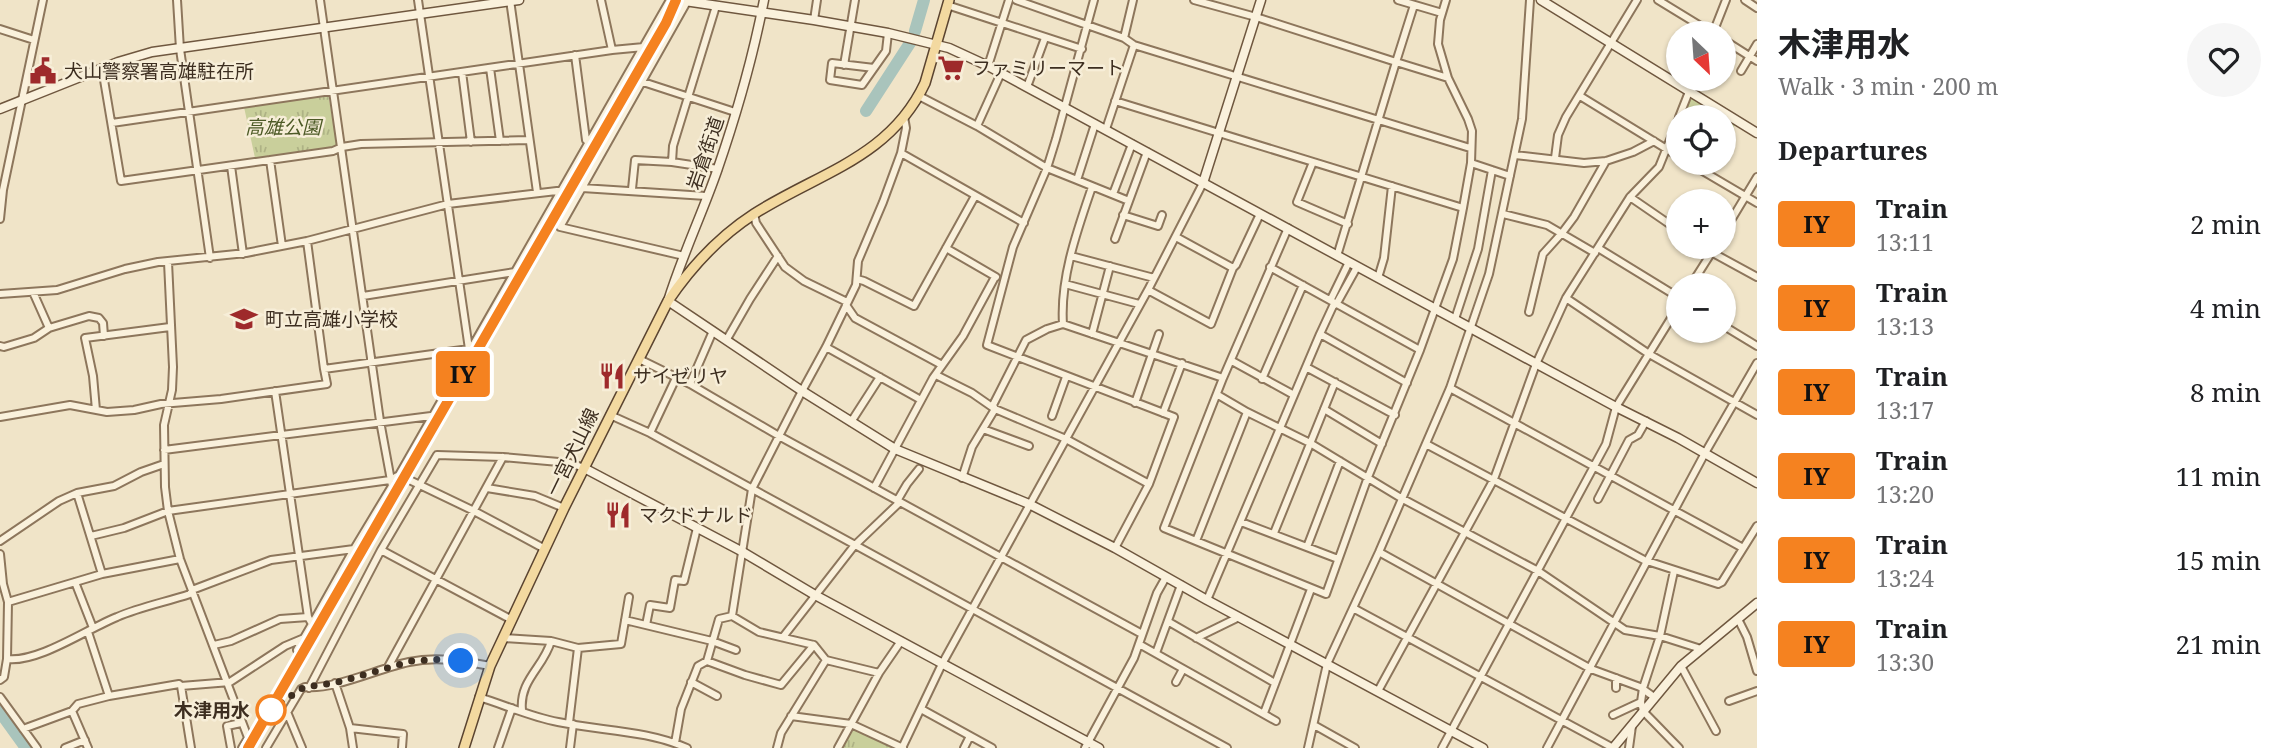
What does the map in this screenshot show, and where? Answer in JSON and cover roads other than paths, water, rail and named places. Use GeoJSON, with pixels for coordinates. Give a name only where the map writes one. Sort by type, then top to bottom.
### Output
{"type":"FeatureCollection","features":[{"type":"Feature","properties":{"kind":"main road","name":"一宮犬山線"},"geometry":{"type":"LineString","coordinates":[[464,748],[490,666],[564,508],[668,301],[683,279],[712,248],[754,214],[874,148],[890,134],[919,96],[948,3]]}},
{"type":"Feature","properties":{"kind":"street"},"geometry":{"type":"LineString","coordinates":[[0,219],[3,190],[43,0]]}},
{"type":"Feature","properties":{"kind":"street"},"geometry":{"type":"LineString","coordinates":[[177,0],[180,49],[210,258]]}},
{"type":"Feature","properties":{"kind":"street"},"geometry":{"type":"LineString","coordinates":[[297,650],[392,486],[380,421],[320,0]]}},
{"type":"Feature","properties":{"kind":"street"},"geometry":{"type":"LineString","coordinates":[[418,0],[469,349]]}},
{"type":"Feature","properties":{"kind":"street"},"geometry":{"type":"LineString","coordinates":[[0,109],[102,68],[152,52],[513,0],[537,192]]}},
{"type":"Feature","properties":{"kind":"street"},"geometry":{"type":"LineString","coordinates":[[601,0],[612,50]]}},
{"type":"Feature","properties":{"kind":"street"},"geometry":{"type":"LineString","coordinates":[[91,536],[124,528],[168,512],[390,480],[398,475],[670,0]]}},
{"type":"Feature","properties":{"kind":"street"},"geometry":{"type":"LineString","coordinates":[[684,256],[560,226],[685,0],[888,33],[937,44],[988,66],[1757,483]]}},
{"type":"Feature","properties":{"kind":"street","name":"岩倉街道"},"geometry":{"type":"LineString","coordinates":[[668,301],[718,169],[764,0]]}},
{"type":"Feature","properties":{"kind":"street"},"geometry":{"type":"LineString","coordinates":[[814,20],[817,0]]}},
{"type":"Feature","properties":{"kind":"street"},"geometry":{"type":"LineString","coordinates":[[845,65],[855,0]]}},
{"type":"Feature","properties":{"kind":"street"},"geometry":{"type":"LineString","coordinates":[[988,66],[1009,0]]}},
{"type":"Feature","properties":{"kind":"street"},"geometry":{"type":"LineString","coordinates":[[1016,0],[1124,38],[1134,45],[1470,148]]}},
{"type":"Feature","properties":{"kind":"street"},"geometry":{"type":"LineString","coordinates":[[1094,0],[1047,168],[1013,247],[987,345],[1174,417],[1149,484],[1115,548]]}},
{"type":"Feature","properties":{"kind":"street"},"geometry":{"type":"LineString","coordinates":[[1124,38],[1133,0]]}},
{"type":"Feature","properties":{"kind":"street"},"geometry":{"type":"LineString","coordinates":[[1194,0],[1448,78]]}},
{"type":"Feature","properties":{"kind":"street"},"geometry":{"type":"LineString","coordinates":[[791,716],[852,724],[903,748],[972,609],[1203,183],[1261,0]]}},
{"type":"Feature","properties":{"kind":"street"},"geometry":{"type":"LineString","coordinates":[[1398,0],[1443,13]]}},
{"type":"Feature","properties":{"kind":"street"},"geometry":{"type":"LineString","coordinates":[[1288,229],[1223,377],[1164,527],[1326,594],[1368,477],[1395,415],[1453,259],[1471,163],[1472,131],[1448,78],[1438,44],[1447,0]]}},
{"type":"Feature","properties":{"kind":"street"},"geometry":{"type":"LineString","coordinates":[[1308,748],[1327,664],[1450,388],[1495,252],[1522,119],[1530,0]]}},
{"type":"Feature","properties":{"kind":"street"},"geometry":{"type":"LineString","coordinates":[[1541,0],[1666,77]]}},
{"type":"Feature","properties":{"kind":"street"},"geometry":{"type":"LineString","coordinates":[[1555,158],[1558,135],[1566,117],[1637,0]]}},
{"type":"Feature","properties":{"kind":"street"},"geometry":{"type":"LineString","coordinates":[[1658,0],[1692,21]]}},
{"type":"Feature","properties":{"kind":"street"},"geometry":{"type":"LineString","coordinates":[[1717,21],[1726,0]]}},
{"type":"Feature","properties":{"kind":"street"},"geometry":{"type":"LineString","coordinates":[[1745,0],[1757,8]]}},
{"type":"Feature","properties":{"kind":"street"},"geometry":{"type":"LineString","coordinates":[[948,3],[1045,38],[1082,48]]}},
{"type":"Feature","properties":{"kind":"street"},"geometry":{"type":"LineString","coordinates":[[1337,256],[1414,5]]}},
{"type":"Feature","properties":{"kind":"street"},"geometry":{"type":"LineString","coordinates":[[672,162],[673,146],[716,6]]}},
{"type":"Feature","properties":{"kind":"street"},"geometry":{"type":"LineString","coordinates":[[0,29],[34,40]]}},
{"type":"Feature","properties":{"kind":"street"},"geometry":{"type":"LineString","coordinates":[[874,68],[832,63],[830,80],[862,85],[874,68],[886,51],[888,33]]}},
{"type":"Feature","properties":{"kind":"street"},"geometry":{"type":"LineString","coordinates":[[1027,87],[1045,38]]}},
{"type":"Feature","properties":{"kind":"street"},"geometry":{"type":"LineString","coordinates":[[1741,71],[1757,44]]}},
{"type":"Feature","properties":{"kind":"street"},"geometry":{"type":"LineString","coordinates":[[1106,129],[1134,45]]}},
{"type":"Feature","properties":{"kind":"street"},"geometry":{"type":"LineString","coordinates":[[112,123],[644,47]]}},
{"type":"Feature","properties":{"kind":"street"},"geometry":{"type":"LineString","coordinates":[[1736,48],[1757,61]]}},
{"type":"Feature","properties":{"kind":"street"},"geometry":{"type":"LineString","coordinates":[[575,55],[586,140],[589,143]]}},
{"type":"Feature","properties":{"kind":"street"},"geometry":{"type":"LineString","coordinates":[[102,68],[121,181],[333,151],[342,147],[419,142],[529,140]]}},
{"type":"Feature","properties":{"kind":"street"},"geometry":{"type":"LineString","coordinates":[[490,68],[500,141]]}},
{"type":"Feature","properties":{"kind":"street"},"geometry":{"type":"LineString","coordinates":[[462,72],[471,142]]}},
{"type":"Feature","properties":{"kind":"street"},"geometry":{"type":"LineString","coordinates":[[977,126],[1001,73]]}},
{"type":"Feature","properties":{"kind":"street"},"geometry":{"type":"LineString","coordinates":[[642,82],[735,112]]}},
{"type":"Feature","properties":{"kind":"street"},"geometry":{"type":"LineString","coordinates":[[1684,105],[1689,91],[1757,133]]}},
{"type":"Feature","properties":{"kind":"street"},"geometry":{"type":"LineString","coordinates":[[919,96],[977,126],[1047,168],[1129,201]]}},
{"type":"Feature","properties":{"kind":"street"},"geometry":{"type":"LineString","coordinates":[[1580,96],[1666,148]]}},
{"type":"Feature","properties":{"kind":"street"},"geometry":{"type":"LineString","coordinates":[[1115,101],[1463,208]]}},
{"type":"Feature","properties":{"kind":"street"},"geometry":{"type":"LineString","coordinates":[[732,616],[752,489],[826,347],[857,279],[858,261],[901,153],[906,128],[904,117]]}},
{"type":"Feature","properties":{"kind":"street"},"geometry":{"type":"LineString","coordinates":[[1077,180],[1095,124]]}},
{"type":"Feature","properties":{"kind":"street"},"geometry":{"type":"LineString","coordinates":[[1515,155],[1584,163],[1606,161],[1654,141]]}},
{"type":"Feature","properties":{"kind":"street"},"geometry":{"type":"LineString","coordinates":[[1113,194],[1132,144]]}},
{"type":"Feature","properties":{"kind":"street"},"geometry":{"type":"LineString","coordinates":[[1378,691],[1494,479],[1536,364],[1566,298],[1630,197],[1659,167],[1666,151]]}},
{"type":"Feature","properties":{"kind":"street"},"geometry":{"type":"LineString","coordinates":[[1115,240],[1147,152]]}},
{"type":"Feature","properties":{"kind":"street"},"geometry":{"type":"LineString","coordinates":[[901,153],[1024,223]]}},
{"type":"Feature","properties":{"kind":"street"},"geometry":{"type":"LineString","coordinates":[[270,160],[282,246]]}},
{"type":"Feature","properties":{"kind":"street"},"geometry":{"type":"LineString","coordinates":[[632,190],[635,160],[718,169]]}},
{"type":"Feature","properties":{"kind":"street"},"geometry":{"type":"LineString","coordinates":[[1529,312],[1543,254],[1562,233],[1606,161]]}},
{"type":"Feature","properties":{"kind":"street"},"geometry":{"type":"LineString","coordinates":[[1313,162],[1297,202],[1348,224]]}},
{"type":"Feature","properties":{"kind":"street"},"geometry":{"type":"LineString","coordinates":[[1471,163],[1510,176]]}},
{"type":"Feature","properties":{"kind":"street"},"geometry":{"type":"LineString","coordinates":[[231,166],[243,254]]}},
{"type":"Feature","properties":{"kind":"street"},"geometry":{"type":"LineString","coordinates":[[1455,319],[1478,248],[1492,170]]}},
{"type":"Feature","properties":{"kind":"street"},"geometry":{"type":"LineString","coordinates":[[1709,175],[1757,203]]}},
{"type":"Feature","properties":{"kind":"street"},"geometry":{"type":"LineString","coordinates":[[1736,211],[1757,177]]}},
{"type":"Feature","properties":{"kind":"street"},"geometry":{"type":"LineString","coordinates":[[1378,278],[1384,258],[1392,186]]}},
{"type":"Feature","properties":{"kind":"street"},"geometry":{"type":"LineString","coordinates":[[1063,324],[1065,284],[1092,187]]}},
{"type":"Feature","properties":{"kind":"street"},"geometry":{"type":"LineString","coordinates":[[0,294],[57,290],[125,269],[243,254],[307,241],[448,204],[582,188],[706,196]]}},
{"type":"Feature","properties":{"kind":"street"},"geometry":{"type":"LineString","coordinates":[[857,279],[914,306],[975,195]]}},
{"type":"Feature","properties":{"kind":"street"},"geometry":{"type":"LineString","coordinates":[[1630,197],[1666,222]]}},
{"type":"Feature","properties":{"kind":"street"},"geometry":{"type":"LineString","coordinates":[[754,214],[756,223],[785,267],[804,281],[846,303],[855,318],[942,365]]}},
{"type":"Feature","properties":{"kind":"street"},"geometry":{"type":"LineString","coordinates":[[1147,290],[1211,324],[1233,268],[1260,214]]}},
{"type":"Feature","properties":{"kind":"street"},"geometry":{"type":"LineString","coordinates":[[1503,214],[1547,225],[1666,290]]}},
{"type":"Feature","properties":{"kind":"street"},"geometry":{"type":"LineString","coordinates":[[1123,215],[1158,226],[1162,215]]}},
{"type":"Feature","properties":{"kind":"street"},"geometry":{"type":"LineString","coordinates":[[1176,237],[1233,268]]}},
{"type":"Feature","properties":{"kind":"street"},"geometry":{"type":"LineString","coordinates":[[0,417],[70,405],[107,412],[134,411],[161,404],[327,384],[307,241]]}},
{"type":"Feature","properties":{"kind":"street"},"geometry":{"type":"LineString","coordinates":[[946,248],[1004,281]]}},
{"type":"Feature","properties":{"kind":"street"},"geometry":{"type":"LineString","coordinates":[[1478,248],[1495,252]]}},
{"type":"Feature","properties":{"kind":"street"},"geometry":{"type":"LineString","coordinates":[[727,339],[778,256]]}},
{"type":"Feature","properties":{"kind":"street"},"geometry":{"type":"LineString","coordinates":[[1071,256],[1153,278]]}},
{"type":"Feature","properties":{"kind":"street"},"geometry":{"type":"LineString","coordinates":[[1728,259],[1757,277]]}},
{"type":"Feature","properties":{"kind":"street"},"geometry":{"type":"LineString","coordinates":[[168,262],[173,367],[170,405],[165,414],[164,425],[168,512],[180,559],[252,748]]}},
{"type":"Feature","properties":{"kind":"street"},"geometry":{"type":"LineString","coordinates":[[1208,600],[1334,301],[1353,264]]}},
{"type":"Feature","properties":{"kind":"street"},"geometry":{"type":"LineString","coordinates":[[1092,334],[1110,266]]}},
{"type":"Feature","properties":{"kind":"street"},"geometry":{"type":"LineString","coordinates":[[1270,267],[1420,350]]}},
{"type":"Feature","properties":{"kind":"street"},"geometry":{"type":"LineString","coordinates":[[363,296],[515,272]]}},
{"type":"Feature","properties":{"kind":"street"},"geometry":{"type":"LineString","coordinates":[[874,488],[921,400],[963,336],[995,276]]}},
{"type":"Feature","properties":{"kind":"street"},"geometry":{"type":"LineString","coordinates":[[1065,284],[1139,304]]}},
{"type":"Feature","properties":{"kind":"street"},"geometry":{"type":"LineString","coordinates":[[1262,379],[1303,285]]}},
{"type":"Feature","properties":{"kind":"street"},"geometry":{"type":"LineString","coordinates":[[33,292],[49,328]]}},
{"type":"Feature","properties":{"kind":"street"},"geometry":{"type":"LineString","coordinates":[[1566,298],[1649,354],[1757,415]]}},
{"type":"Feature","properties":{"kind":"street"},"geometry":{"type":"LineString","coordinates":[[668,301],[802,391],[895,449],[1029,504],[1483,748]]}},
{"type":"Feature","properties":{"kind":"street"},"geometry":{"type":"LineString","coordinates":[[0,346],[34,338],[49,328],[94,316],[99,317],[103,323],[104,336]]}},
{"type":"Feature","properties":{"kind":"street"},"geometry":{"type":"LineString","coordinates":[[962,478],[972,447],[995,409],[993,405],[1026,340],[1047,329],[1063,324],[1223,377]]}},
{"type":"Feature","properties":{"kind":"street"},"geometry":{"type":"LineString","coordinates":[[1442,748],[1595,466],[1606,444],[1616,407],[1666,326]]}},
{"type":"Feature","properties":{"kind":"street"},"geometry":{"type":"LineString","coordinates":[[96,410],[93,376],[85,338],[170,327]]}},
{"type":"Feature","properties":{"kind":"street"},"geometry":{"type":"LineString","coordinates":[[690,384],[713,331]]}},
{"type":"Feature","properties":{"kind":"street"},"geometry":{"type":"LineString","coordinates":[[1736,333],[1757,346]]}},
{"type":"Feature","properties":{"kind":"street"},"geometry":{"type":"LineString","coordinates":[[1135,403],[1159,334]]}},
{"type":"Feature","properties":{"kind":"street"},"geometry":{"type":"LineString","coordinates":[[1320,334],[1407,383]]}},
{"type":"Feature","properties":{"kind":"street"},"geometry":{"type":"LineString","coordinates":[[826,347],[921,400]]}},
{"type":"Feature","properties":{"kind":"street"},"geometry":{"type":"LineString","coordinates":[[324,369],[469,349]]}},
{"type":"Feature","properties":{"kind":"street"},"geometry":{"type":"LineString","coordinates":[[639,359],[690,384],[898,502],[1142,634]]}},
{"type":"Feature","properties":{"kind":"street"},"geometry":{"type":"LineString","coordinates":[[1232,361],[1294,395]]}},
{"type":"Feature","properties":{"kind":"street"},"geometry":{"type":"LineString","coordinates":[[1163,413],[1182,363]]}},
{"type":"Feature","properties":{"kind":"street"},"geometry":{"type":"LineString","coordinates":[[1547,748],[1705,453],[1757,363]]}},
{"type":"Feature","properties":{"kind":"street"},"geometry":{"type":"LineString","coordinates":[[1306,367],[1395,415]]}},
{"type":"Feature","properties":{"kind":"street"},"geometry":{"type":"LineString","coordinates":[[936,375],[972,393],[995,409],[1066,439],[1149,484]]}},
{"type":"Feature","properties":{"kind":"street"},"geometry":{"type":"LineString","coordinates":[[851,422],[880,377]]}},
{"type":"Feature","properties":{"kind":"street"},"geometry":{"type":"LineString","coordinates":[[1052,416],[1066,377]]}},
{"type":"Feature","properties":{"kind":"street"},"geometry":{"type":"LineString","coordinates":[[650,433],[676,378]]}},
{"type":"Feature","properties":{"kind":"street"},"geometry":{"type":"LineString","coordinates":[[1274,533],[1335,382]]}},
{"type":"Feature","properties":{"kind":"street"},"geometry":{"type":"LineString","coordinates":[[1450,388],[1743,548]]}},
{"type":"Feature","properties":{"kind":"street"},"geometry":{"type":"LineString","coordinates":[[275,391],[308,617],[312,624]]}},
{"type":"Feature","properties":{"kind":"street"},"geometry":{"type":"LineString","coordinates":[[1217,395],[1310,443],[1401,498],[1538,571],[1625,630],[1660,636],[1701,649]]}},
{"type":"Feature","properties":{"kind":"street"},"geometry":{"type":"LineString","coordinates":[[1324,409],[1382,443]]}},
{"type":"Feature","properties":{"kind":"street"},"geometry":{"type":"LineString","coordinates":[[1196,541],[1247,412]]}},
{"type":"Feature","properties":{"kind":"street"},"geometry":{"type":"LineString","coordinates":[[610,415],[650,433],[1227,748]]}},
{"type":"Feature","properties":{"kind":"street"},"geometry":{"type":"LineString","coordinates":[[164,450],[431,416]]}},
{"type":"Feature","properties":{"kind":"street"},"geometry":{"type":"LineString","coordinates":[[1598,499],[1629,440],[1638,435],[1646,421]]}},
{"type":"Feature","properties":{"kind":"street"},"geometry":{"type":"LineString","coordinates":[[983,429],[1028,446]]}},
{"type":"Feature","properties":{"kind":"street"},"geometry":{"type":"LineString","coordinates":[[1426,444],[1648,562],[1718,584],[1733,572],[1743,548],[1757,526]]}},
{"type":"Feature","properties":{"kind":"street"},"geometry":{"type":"LineString","coordinates":[[309,688],[381,550],[438,455],[503,457],[570,463],[584,468],[741,551],[815,595],[1087,745],[1100,748]]}},
{"type":"Feature","properties":{"kind":"street"},"geometry":{"type":"LineString","coordinates":[[388,667],[503,457]]}},
{"type":"Feature","properties":{"kind":"street"},"geometry":{"type":"LineString","coordinates":[[1307,547],[1340,461]]}},
{"type":"Feature","properties":{"kind":"street"},"geometry":{"type":"LineString","coordinates":[[0,541],[59,501],[77,493],[114,486],[164,464]]}},
{"type":"Feature","properties":{"kind":"street"},"geometry":{"type":"LineString","coordinates":[[783,636],[853,546],[898,502],[906,484],[919,469]]}},
{"type":"Feature","properties":{"kind":"street"},"geometry":{"type":"LineString","coordinates":[[398,475],[545,549]]}},
{"type":"Feature","properties":{"kind":"street"},"geometry":{"type":"LineString","coordinates":[[487,488],[535,496],[564,508]]}},
{"type":"Feature","properties":{"kind":"street"},"geometry":{"type":"LineString","coordinates":[[77,493],[102,574]]}},
{"type":"Feature","properties":{"kind":"street"},"geometry":{"type":"LineString","coordinates":[[1241,522],[1338,559]]}},
{"type":"Feature","properties":{"kind":"street"},"geometry":{"type":"LineString","coordinates":[[646,625],[650,605],[670,607],[675,580],[684,581],[697,528]]}},
{"type":"Feature","properties":{"kind":"street"},"geometry":{"type":"LineString","coordinates":[[7,659],[21,660],[118,616],[190,594],[192,590],[271,560],[354,549]]}},
{"type":"Feature","properties":{"kind":"street"},"geometry":{"type":"LineString","coordinates":[[381,550],[512,620]]}},
{"type":"Feature","properties":{"kind":"street"},"geometry":{"type":"LineString","coordinates":[[1379,552],[1591,668],[1643,688],[1654,697]]}},
{"type":"Feature","properties":{"kind":"street"},"geometry":{"type":"LineString","coordinates":[[0,554],[8,602],[7,659],[4,677],[0,680]]}},
{"type":"Feature","properties":{"kind":"street"},"geometry":{"type":"LineString","coordinates":[[8,602],[102,574],[180,559]]}},
{"type":"Feature","properties":{"kind":"street"},"geometry":{"type":"LineString","coordinates":[[1674,571],[1660,636],[1643,688],[1642,707],[1679,748]]}},
{"type":"Feature","properties":{"kind":"street"},"geometry":{"type":"LineString","coordinates":[[1087,745],[1118,690],[1166,577]]}},
{"type":"Feature","properties":{"kind":"street"},"geometry":{"type":"LineString","coordinates":[[75,582],[109,696]]}},
{"type":"Feature","properties":{"kind":"street"},"geometry":{"type":"LineString","coordinates":[[1156,653],[1181,585]]}},
{"type":"Feature","properties":{"kind":"street"},"geometry":{"type":"LineString","coordinates":[[1264,713],[1311,589]]}},
{"type":"Feature","properties":{"kind":"street"},"geometry":{"type":"LineString","coordinates":[[503,638],[551,641],[578,648],[621,644],[629,597]]}},
{"type":"Feature","properties":{"kind":"street"},"geometry":{"type":"LineString","coordinates":[[1353,608],[1613,748],[1642,707],[1681,666],[1757,603]]}},
{"type":"Feature","properties":{"kind":"street"},"geometry":{"type":"LineString","coordinates":[[706,662],[719,619],[732,616],[760,632],[814,645],[826,660],[879,673]]}},
{"type":"Feature","properties":{"kind":"street"},"geometry":{"type":"LineString","coordinates":[[214,645],[231,641],[280,620],[308,617]]}},
{"type":"Feature","properties":{"kind":"street"},"geometry":{"type":"LineString","coordinates":[[1196,638],[1238,617]]}},
{"type":"Feature","properties":{"kind":"street"},"geometry":{"type":"LineString","coordinates":[[1738,619],[1753,646],[1757,671]]}},
{"type":"Feature","properties":{"kind":"street"},"geometry":{"type":"LineString","coordinates":[[625,620],[712,641],[736,650]]}},
{"type":"Feature","properties":{"kind":"street"},"geometry":{"type":"LineString","coordinates":[[1169,622],[1275,683]]}},
{"type":"Feature","properties":{"kind":"street"},"geometry":{"type":"LineString","coordinates":[[23,729],[72,711],[78,704],[109,696],[179,684],[227,682],[285,646],[304,638]]}},
{"type":"Feature","properties":{"kind":"street"},"geometry":{"type":"LineString","coordinates":[[522,710],[521,700],[527,682],[548,654],[551,641]]}},
{"type":"Feature","properties":{"kind":"street"},"geometry":{"type":"LineString","coordinates":[[838,748],[879,673],[901,641]]}},
{"type":"Feature","properties":{"kind":"street"},"geometry":{"type":"LineString","coordinates":[[1139,644],[1276,722]]}},
{"type":"Feature","properties":{"kind":"street"},"geometry":{"type":"LineString","coordinates":[[675,743],[679,716],[698,666],[706,662],[781,685],[814,645]]}},
{"type":"Feature","properties":{"kind":"street"},"geometry":{"type":"LineString","coordinates":[[570,748],[578,648]]}},
{"type":"Feature","properties":{"kind":"street"},"geometry":{"type":"LineString","coordinates":[[266,748],[301,689],[335,683],[412,661],[445,659],[490,666]]}},
{"type":"Feature","properties":{"kind":"street"},"geometry":{"type":"LineString","coordinates":[[777,748],[781,733],[826,660]]}},
{"type":"Feature","properties":{"kind":"street"},"geometry":{"type":"LineString","coordinates":[[1681,666],[1716,731]]}},
{"type":"Feature","properties":{"kind":"street"},"geometry":{"type":"LineString","coordinates":[[1176,681],[1183,669]]}},
{"type":"Feature","properties":{"kind":"street"},"geometry":{"type":"LineString","coordinates":[[1616,678],[1616,688]]}},
{"type":"Feature","properties":{"kind":"street"},"geometry":{"type":"LineString","coordinates":[[1655,680],[1663,687]]}},
{"type":"Feature","properties":{"kind":"street"},"geometry":{"type":"LineString","coordinates":[[691,682],[717,695]]}},
{"type":"Feature","properties":{"kind":"street"},"geometry":{"type":"LineString","coordinates":[[335,683],[350,728],[353,748]]}},
{"type":"Feature","properties":{"kind":"street"},"geometry":{"type":"LineString","coordinates":[[181,686],[191,748]]}},
{"type":"Feature","properties":{"kind":"street"},"geometry":{"type":"LineString","coordinates":[[1729,701],[1757,691]]}},
{"type":"Feature","properties":{"kind":"street"},"geometry":{"type":"LineString","coordinates":[[0,697],[37,748]]}},
{"type":"Feature","properties":{"kind":"street"},"geometry":{"type":"LineString","coordinates":[[478,697],[557,722],[615,729],[687,748]]}},
{"type":"Feature","properties":{"kind":"street"},"geometry":{"type":"LineString","coordinates":[[1613,715],[1642,707]]}},
{"type":"Feature","properties":{"kind":"street"},"geometry":{"type":"LineString","coordinates":[[498,748],[512,708]]}},
{"type":"Feature","properties":{"kind":"street"},"geometry":{"type":"LineString","coordinates":[[921,709],[992,748]]}},
{"type":"Feature","properties":{"kind":"street"},"geometry":{"type":"LineString","coordinates":[[72,711],[88,748]]}},
{"type":"Feature","properties":{"kind":"street"},"geometry":{"type":"LineString","coordinates":[[287,712],[302,748]]}},
{"type":"Feature","properties":{"kind":"street"},"geometry":{"type":"LineString","coordinates":[[231,748],[227,726],[241,723]]}},
{"type":"Feature","properties":{"kind":"street"},"geometry":{"type":"LineString","coordinates":[[1629,748],[1632,724]]}},
{"type":"Feature","properties":{"kind":"street"},"geometry":{"type":"LineString","coordinates":[[1314,725],[1355,748]]}},
{"type":"Feature","properties":{"kind":"street"},"geometry":{"type":"LineString","coordinates":[[350,728],[403,734],[402,748]]}},
{"type":"Feature","properties":{"kind":"street"},"geometry":{"type":"LineString","coordinates":[[964,748],[970,736]]}},
{"type":"Feature","properties":{"kind":"street"},"geometry":{"type":"LineString","coordinates":[[242,748],[248,738]]}},
{"type":"Feature","properties":{"kind":"street"},"geometry":{"type":"LineString","coordinates":[[65,748],[85,740]]}},
{"type":"Feature","properties":{"kind":"waterway"},"geometry":{"type":"LineString","coordinates":[[915,31],[924,0]]}},
{"type":"Feature","properties":{"kind":"waterway"},"geometry":{"type":"LineString","coordinates":[[866,111],[910,43]]}},
{"type":"Feature","properties":{"kind":"waterway","name":"木津用水"},"geometry":{"type":"LineString","coordinates":[[0,712],[26,748]]}},
{"type":"Feature","properties":{"kind":"railway"},"geometry":{"type":"LineString","coordinates":[[251,748],[663,35],[680,0]]}},
{"type":"Feature","properties":{"kind":"train","name":"IY"},"geometry":{"type":"LineString","coordinates":[[248,748],[666,23],[676,0]]}},
{"type":"Feature","properties":{"kind":"place","name":"ファミリーマート"},"geometry":{"type":"Point","coordinates":[951,68]}},
{"type":"Feature","properties":{"kind":"place","name":"犬山警察署高雄駐在所"},"geometry":{"type":"Point","coordinates":[43,71]}},
{"type":"Feature","properties":{"kind":"place","name":"町立高雄小学校"},"geometry":{"type":"Point","coordinates":[244,319]}},
{"type":"Feature","properties":{"kind":"place","name":"サイゼリヤ"},"geometry":{"type":"Point","coordinates":[612,376]}},
{"type":"Feature","properties":{"kind":"place","name":"マクドナルド"},"geometry":{"type":"Point","coordinates":[618,515]}},
{"type":"Feature","properties":{"kind":"place","name":"木津用水"},"geometry":{"type":"Point","coordinates":[271,710]}},
{"type":"Feature","properties":{"kind":"park label","name":"高雄公園"},"geometry":{"type":"Point","coordinates":[283,127]}}]}
